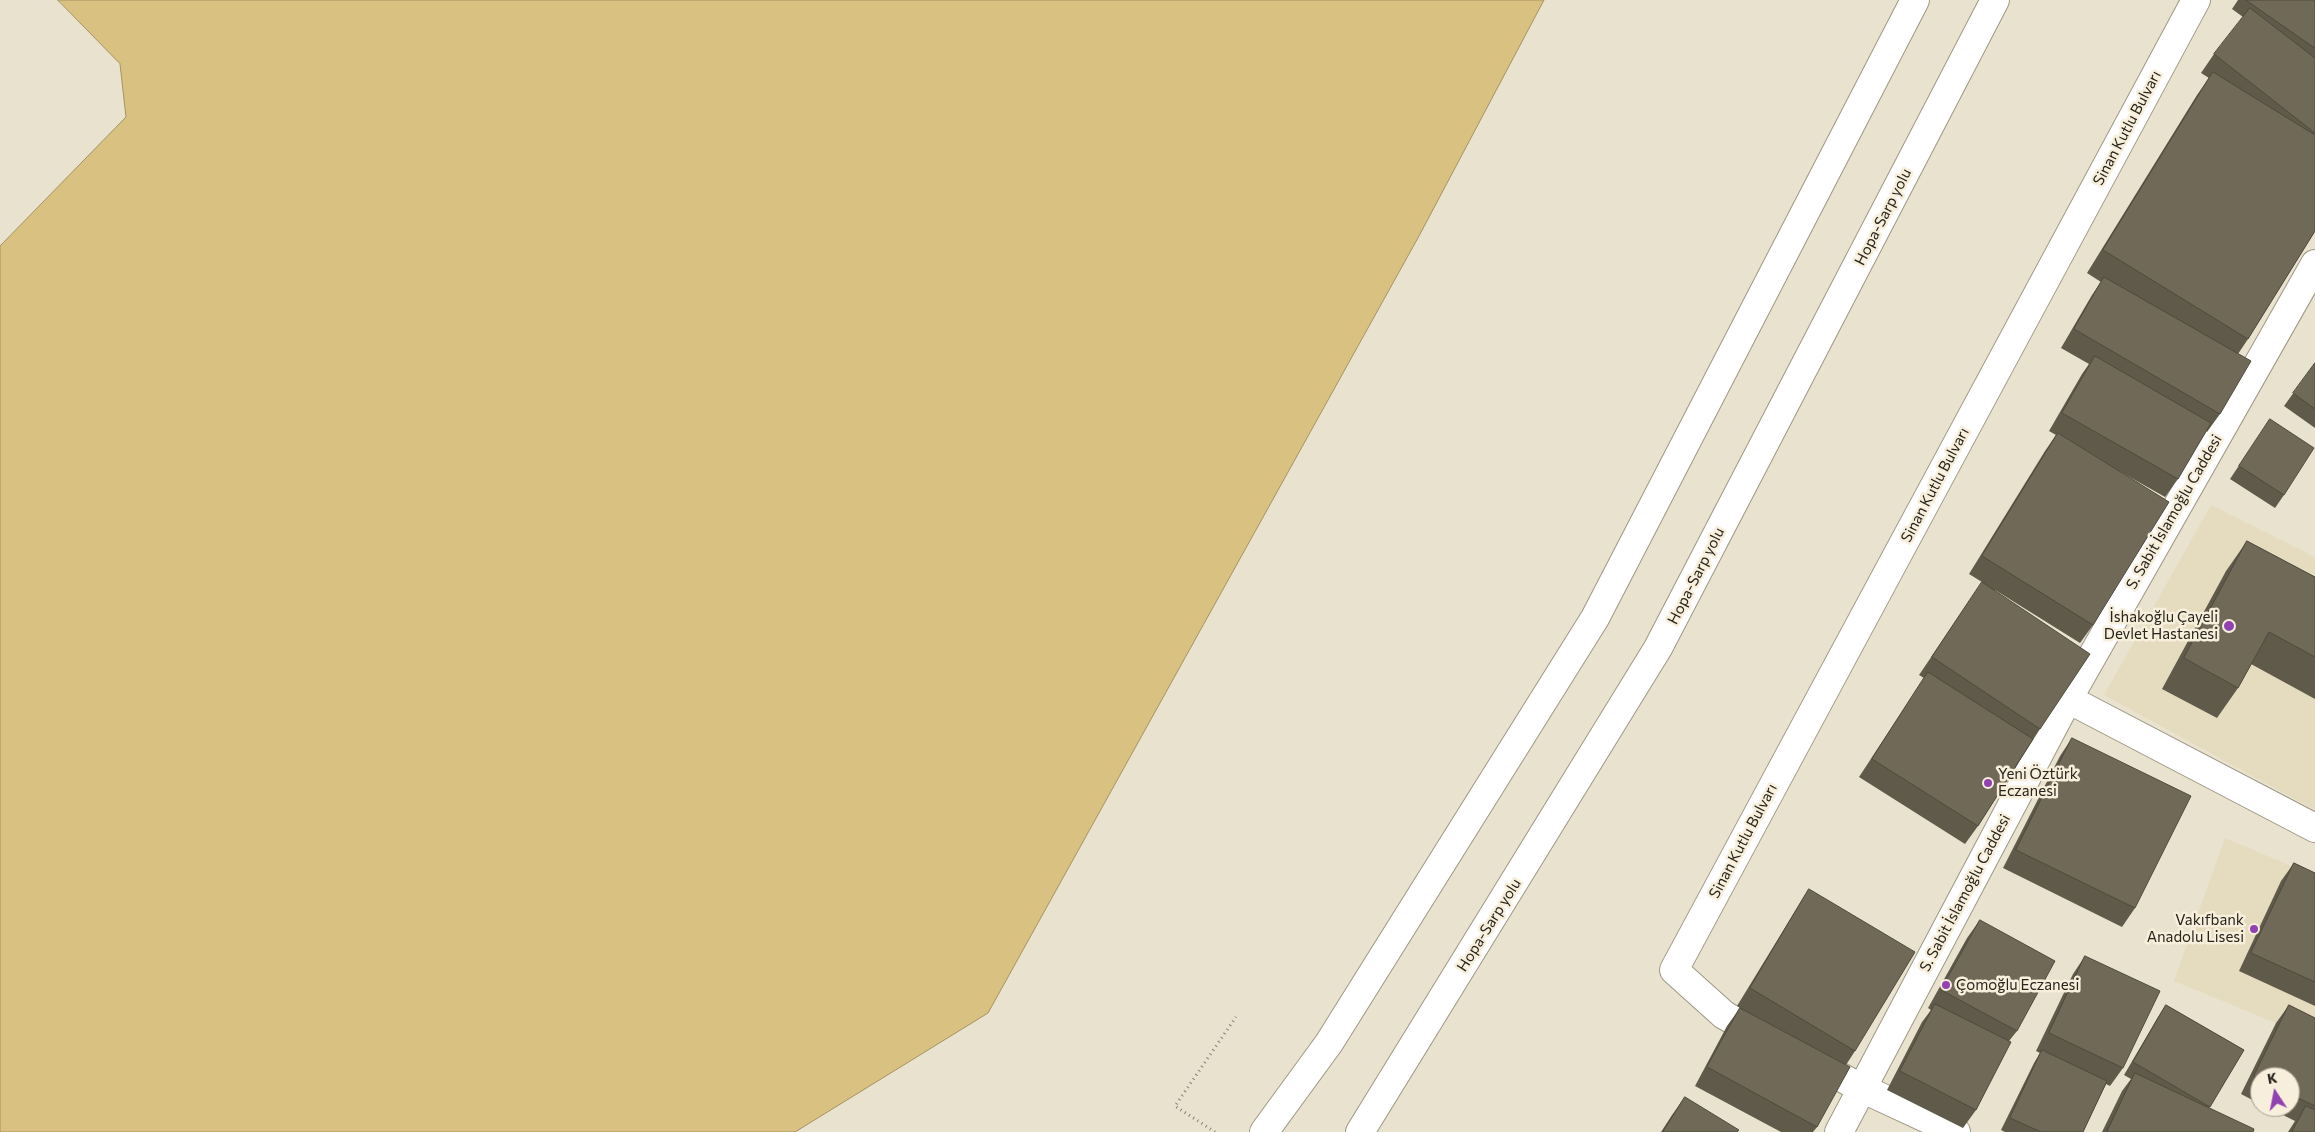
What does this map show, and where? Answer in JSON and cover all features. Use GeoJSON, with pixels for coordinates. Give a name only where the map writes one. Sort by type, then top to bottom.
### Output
{"type":"FeatureCollection","features":[{"type":"Feature","properties":{"kind":"main road"},"geometry":{"type":"LineString","coordinates":[[1264,1132],[1329,1042],[1594,618],[1915,0]]}},
{"type":"Feature","properties":{"kind":"main road","name":"Hopa-Sarp yolu"},"geometry":{"type":"LineString","coordinates":[[1360,1132],[1658,648],[1995,0]]}},
{"type":"Feature","properties":{"kind":"main road","name":"Sinan Kutlu Bulvarı"},"geometry":{"type":"LineString","coordinates":[[1861,1088],[1724,1015],[1674,970],[2196,0]]}},
{"type":"Feature","properties":{"kind":"main road","name":"S. Sabit İslamoğlu Caddesi"},"geometry":{"type":"LineString","coordinates":[[1839,1132],[2068,699],[2315,264]]}},
{"type":"Feature","properties":{"kind":"main road"},"geometry":{"type":"LineString","coordinates":[[2068,699],[2315,828]]}},
{"type":"Feature","properties":{"kind":"main road"},"geometry":{"type":"LineString","coordinates":[[1861,1088],[1956,1132]]}},
{"type":"Feature","properties":{"kind":"path"},"geometry":{"type":"LineString","coordinates":[[1215,1132],[1175,1106],[1236,1017]]}},
{"type":"Feature","properties":{"kind":"shaded area"},"geometry":{"type":"Polygon","coordinates":[[[58,0],[1544,0],[1419,236],[988,1013],[795,1132],[0,1132],[0,246],[126,117],[120,64],[58,0]]]}},
{"type":"Feature","properties":{"kind":"shaded area","name":"İshakoğlu Çayeli Devlet Hastanesi"},"geometry":{"type":"Polygon","coordinates":[[[2211,505],[2315,557],[2315,810],[2104,695],[2211,505]]]}},
{"type":"Feature","properties":{"kind":"shaded area","name":"Vakıfbank Anadolu Lisesi"},"geometry":{"type":"Polygon","coordinates":[[[2225,838],[2315,876],[2315,1039],[2174,981],[2225,838]]]}},
{"type":"Feature","properties":{"kind":"building"},"geometry":{"type":"Polygon","coordinates":[[[2246,0],[2315,0],[2315,48],[2246,0]]]}},
{"type":"Feature","properties":{"kind":"building"},"geometry":{"type":"Polygon","coordinates":[[[2250,8],[2315,58],[2315,133],[2214,54],[2250,8]]]}},
{"type":"Feature","properties":{"kind":"building"},"geometry":{"type":"Polygon","coordinates":[[[2213,72],[2315,135],[2315,231],[2248,339],[2103,250],[2213,72]]]}},
{"type":"Feature","properties":{"kind":"building"},"geometry":{"type":"Polygon","coordinates":[[[2104,277],[2251,361],[2220,414],[2074,329],[2104,277]]]}},
{"type":"Feature","properties":{"kind":"building"},"geometry":{"type":"Polygon","coordinates":[[[2095,356],[2211,423],[2178,479],[2062,413],[2095,356]]]}},
{"type":"Feature","properties":{"kind":"building"},"geometry":{"type":"Polygon","coordinates":[[[2315,363],[2315,409],[2293,393],[2315,363]]]}},
{"type":"Feature","properties":{"kind":"building"},"geometry":{"type":"Polygon","coordinates":[[[2270,419],[2314,448],[2284,495],[2239,466],[2270,419]]]}},
{"type":"Feature","properties":{"kind":"building"},"geometry":{"type":"Polygon","coordinates":[[[2058,433],[2169,502],[2093,625],[1982,556],[2058,433]]]}},
{"type":"Feature","properties":{"kind":"building"},"geometry":{"type":"Polygon","coordinates":[[[2247,541],[2315,577],[2315,657],[2269,632],[2238,688],[2184,658],[2247,541]]]}},
{"type":"Feature","properties":{"kind":"building"},"geometry":{"type":"Polygon","coordinates":[[[1982,582],[2090,654],[2040,729],[1932,657],[1982,582]]]}},
{"type":"Feature","properties":{"kind":"building"},"geometry":{"type":"Polygon","coordinates":[[[1928,672],[2033,739],[1978,826],[1872,759],[1928,672]]]}},
{"type":"Feature","properties":{"kind":"building"},"geometry":{"type":"Polygon","coordinates":[[[2072,738],[2191,796],[2135,908],[2016,850],[2072,738]]]}},
{"type":"Feature","properties":{"kind":"building"},"geometry":{"type":"Polygon","coordinates":[[[2294,863],[2315,873],[2315,982],[2251,953],[2294,863]]]}},
{"type":"Feature","properties":{"kind":"building"},"geometry":{"type":"Polygon","coordinates":[[[1809,889],[1915,952],[1855,1051],[1750,988],[1809,889]]]}},
{"type":"Feature","properties":{"kind":"building"},"geometry":{"type":"Polygon","coordinates":[[[1980,920],[2055,961],[2017,1031],[1941,990],[1980,920]]]}},
{"type":"Feature","properties":{"kind":"building"},"geometry":{"type":"Polygon","coordinates":[[[2085,956],[2160,991],[2123,1068],[2049,1033],[2085,956]]]}},
{"type":"Feature","properties":{"kind":"building"},"geometry":{"type":"Polygon","coordinates":[[[1935,1004],[2011,1042],[1976,1110],[1900,1071],[1935,1004]]]}},
{"type":"Feature","properties":{"kind":"building"},"geometry":{"type":"Polygon","coordinates":[[[2166,1005],[2244,1050],[2210,1107],[2133,1062],[2166,1005]]]}},
{"type":"Feature","properties":{"kind":"building"},"geometry":{"type":"Polygon","coordinates":[[[2289,1005],[2315,1018],[2315,1106],[2300,1099],[2300,1067],[2258,1067],[2289,1005]]]}},
{"type":"Feature","properties":{"kind":"building"},"geometry":{"type":"Polygon","coordinates":[[[1740,1008],[1850,1067],[1817,1127],[1707,1067],[1740,1008]]]}},
{"type":"Feature","properties":{"kind":"building"},"geometry":{"type":"Polygon","coordinates":[[[2042,1050],[2107,1081],[2083,1132],[2041,1132],[2010,1118],[2042,1050]]]}},
{"type":"Feature","properties":{"kind":"building"},"geometry":{"type":"Polygon","coordinates":[[[2135,1073],[2254,1129],[2253,1132],[2107,1132],[2135,1073]]]}},
{"type":"Feature","properties":{"kind":"building"},"geometry":{"type":"Polygon","coordinates":[[[1685,1097],[1739,1130],[1737,1132],[1663,1132],[1685,1097]]]}},
{"type":"Feature","properties":{"kind":"building"},"geometry":{"type":"Polygon","coordinates":[[[2306,1106],[2315,1110],[2315,1132],[2292,1132],[2306,1106]]]}},
{"type":"Feature","properties":{"kind":"place","name":"İshakoğlu Çayeli Devlet Hastanesi"},"geometry":{"type":"Point","coordinates":[2229,626]}},
{"type":"Feature","properties":{"kind":"place","name":"Yeni Öztürk Eczanesi"},"geometry":{"type":"Point","coordinates":[1988,783]}},
{"type":"Feature","properties":{"kind":"place","name":"Vakıfbank Anadolu Lisesi"},"geometry":{"type":"Point","coordinates":[2254,929]}},
{"type":"Feature","properties":{"kind":"place","name":"Çomoğlu Eczanesi"},"geometry":{"type":"Point","coordinates":[1946,985]}}]}
